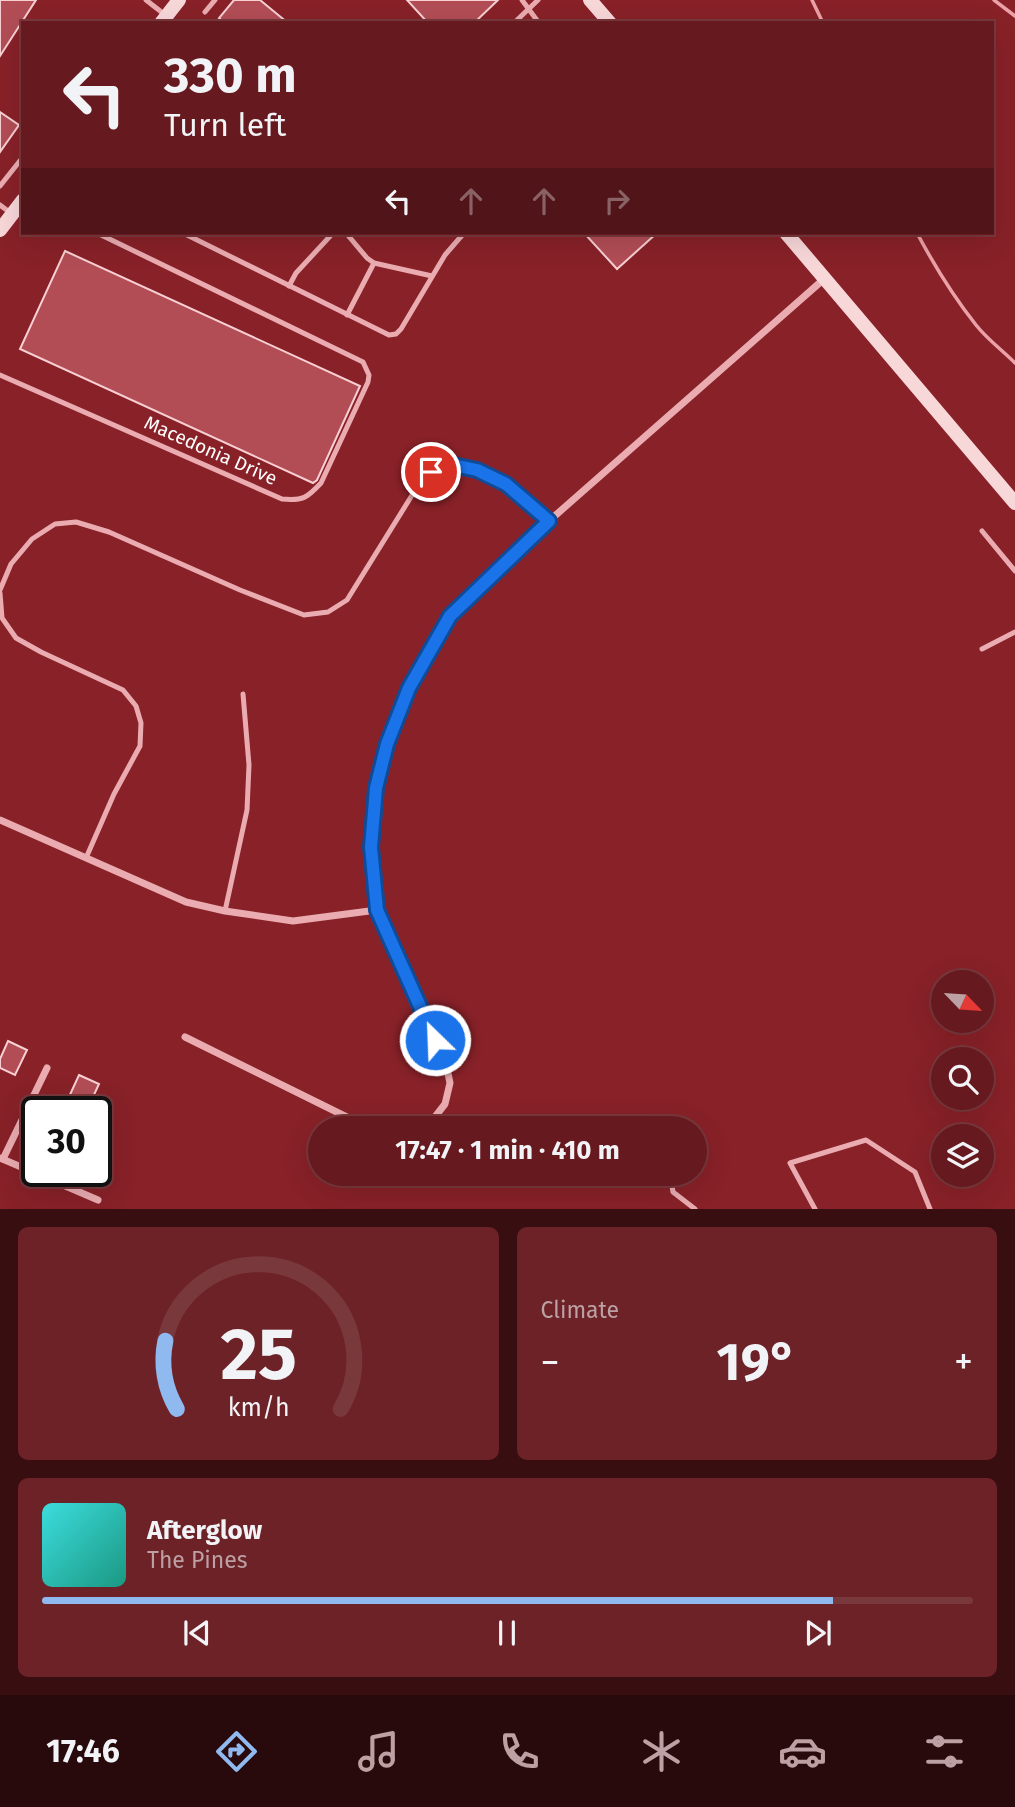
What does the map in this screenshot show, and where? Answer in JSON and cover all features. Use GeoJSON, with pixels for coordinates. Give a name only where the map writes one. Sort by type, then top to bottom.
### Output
{"type":"FeatureCollection","features":[{"type":"Feature","properties":{"kind":"main road"},"geometry":{"type":"LineString","coordinates":[[164,20],[179,0]]}},
{"type":"Feature","properties":{"kind":"main road"},"geometry":{"type":"LineString","coordinates":[[590,0],[608,21]]}},
{"type":"Feature","properties":{"kind":"main road"},"geometry":{"type":"LineString","coordinates":[[0,230],[6,210]]}},
{"type":"Feature","properties":{"kind":"main road"},"geometry":{"type":"LineString","coordinates":[[788,235],[1015,503]]}},
{"type":"Feature","properties":{"kind":"street"},"geometry":{"type":"LineString","coordinates":[[436,1116],[445,1104],[450,1083],[446,1064],[377,910],[371,847],[376,788],[387,744],[409,688],[450,616],[549,521],[824,279]]}},
{"type":"Feature","properties":{"kind":"street"},"geometry":{"type":"LineString","coordinates":[[0,820],[187,902],[293,922],[377,910]]}},
{"type":"Feature","properties":{"kind":"street"},"geometry":{"type":"LineString","coordinates":[[185,1037],[345,1116]]}},
{"type":"Feature","properties":{"kind":"street"},"geometry":{"type":"LineString","coordinates":[[47,1068],[1,1159],[98,1200]]}},
{"type":"Feature","properties":{"kind":"lane"},"geometry":{"type":"LineString","coordinates":[[146,0],[164,20]]}},
{"type":"Feature","properties":{"kind":"lane"},"geometry":{"type":"LineString","coordinates":[[205,12],[215,0]]}},
{"type":"Feature","properties":{"kind":"lane"},"geometry":{"type":"LineString","coordinates":[[522,0],[537,21]]}},
{"type":"Feature","properties":{"kind":"lane"},"geometry":{"type":"LineString","coordinates":[[516,21],[538,0]]}},
{"type":"Feature","properties":{"kind":"lane"},"geometry":{"type":"LineString","coordinates":[[0,186],[21,160]]}},
{"type":"Feature","properties":{"kind":"lane","name":"Macedonia Drive"},"geometry":{"type":"LineString","coordinates":[[0,375],[282,499],[304,499],[321,483],[368,382],[369,375],[363,362],[101,235]]}},
{"type":"Feature","properties":{"kind":"lane"},"geometry":{"type":"LineString","coordinates":[[187,235],[389,335],[396,334],[401,329],[445,255],[462,235]]}},
{"type":"Feature","properties":{"kind":"lane"},"geometry":{"type":"LineString","coordinates":[[289,286],[296,273],[331,235]]}},
{"type":"Feature","properties":{"kind":"lane"},"geometry":{"type":"LineString","coordinates":[[348,235],[374,263],[432,276]]}},
{"type":"Feature","properties":{"kind":"lane"},"geometry":{"type":"LineString","coordinates":[[347,315],[374,263]]}},
{"type":"Feature","properties":{"kind":"lane"},"geometry":{"type":"LineString","coordinates":[[86,858],[114,794],[140,746],[141,723],[135,706],[122,690],[16,638],[2,618],[0,592],[11,564],[32,539],[55,524],[76,522],[109,532],[304,615],[328,612],[347,600],[419,484],[431,472],[453,465],[477,470],[506,484],[549,521]]}},
{"type":"Feature","properties":{"kind":"lane"},"geometry":{"type":"LineString","coordinates":[[982,531],[1015,571]]}},
{"type":"Feature","properties":{"kind":"lane"},"geometry":{"type":"LineString","coordinates":[[982,649],[1015,632]]}},
{"type":"Feature","properties":{"kind":"lane"},"geometry":{"type":"LineString","coordinates":[[225,911],[247,810],[249,765],[243,694]]}},
{"type":"Feature","properties":{"kind":"lane"},"geometry":{"type":"LineString","coordinates":[[814,1208],[790,1163],[866,1140],[915,1172],[930,1209]]}},
{"type":"Feature","properties":{"kind":"lane"},"geometry":{"type":"LineString","coordinates":[[672,1186],[673,1192],[695,1209]]}},
{"type":"Feature","properties":{"kind":"building"},"geometry":{"type":"Polygon","coordinates":[[[0,0],[36,0],[21,21],[0,56],[0,0]]]}},
{"type":"Feature","properties":{"kind":"building"},"geometry":{"type":"Polygon","coordinates":[[[234,0],[260,0],[286,21],[223,21],[219,18],[234,0]]]}},
{"type":"Feature","properties":{"kind":"building"},"geometry":{"type":"Polygon","coordinates":[[[407,0],[498,0],[476,21],[426,21],[407,0]]]}},
{"type":"Feature","properties":{"kind":"building"},"geometry":{"type":"Polygon","coordinates":[[[0,112],[19,125],[0,152],[0,112]]]}},
{"type":"Feature","properties":{"kind":"building"},"geometry":{"type":"Polygon","coordinates":[[[586,235],[655,235],[617,269],[586,235]]]}},
{"type":"Feature","properties":{"kind":"building"},"geometry":{"type":"Polygon","coordinates":[[[65,251],[360,386],[317,480],[313,483],[20,349],[65,251]]]}},
{"type":"Feature","properties":{"kind":"building"},"geometry":{"type":"Polygon","coordinates":[[[8,1041],[27,1050],[15,1075],[0,1068],[0,1059],[8,1041]]]}},
{"type":"Feature","properties":{"kind":"building"},"geometry":{"type":"Polygon","coordinates":[[[79,1075],[99,1084],[93,1096],[69,1096],[79,1075]]]}},
{"type":"Feature","properties":{"kind":"waterway"},"geometry":{"type":"LineString","coordinates":[[812,0],[822,21]]}},
{"type":"Feature","properties":{"kind":"waterway"},"geometry":{"type":"LineString","coordinates":[[994,0],[1015,16]]}},
{"type":"Feature","properties":{"kind":"waterway"},"geometry":{"type":"LineString","coordinates":[[918,235],[944,280],[968,314],[985,335],[1015,363]]}},
{"type":"Feature","properties":{"kind":"route"},"geometry":{"type":"LineString","coordinates":[[431,472],[453,465],[477,470],[506,484],[549,521],[450,616],[409,688],[387,744],[376,788],[371,847],[377,910],[435,1040]]}}]}
